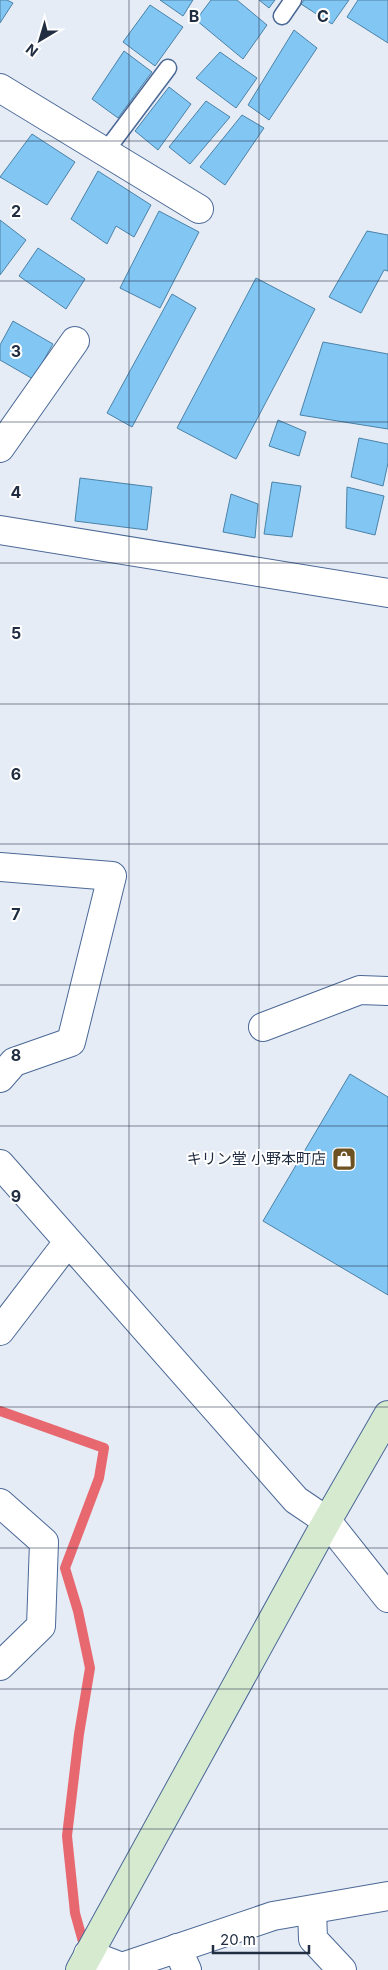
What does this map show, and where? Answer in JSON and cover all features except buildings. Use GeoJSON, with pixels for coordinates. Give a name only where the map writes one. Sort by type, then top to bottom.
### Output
{"type":"FeatureCollection","features":[{"type":"Feature","properties":{"kind":"street"},"geometry":{"type":"LineString","coordinates":[[0,88],[200,209]]}},
{"type":"Feature","properties":{"kind":"street"},"geometry":{"type":"LineString","coordinates":[[0,448],[75,340]]}},
{"type":"Feature","properties":{"kind":"street"},"geometry":{"type":"LineString","coordinates":[[0,530],[388,593]]}},
{"type":"Feature","properties":{"kind":"street"},"geometry":{"type":"LineString","coordinates":[[0,867],[112,876],[71,1042],[14,1062],[0,1078]]}},
{"type":"Feature","properties":{"kind":"street"},"geometry":{"type":"LineString","coordinates":[[263,1027],[360,990],[388,991]]}},
{"type":"Feature","properties":{"kind":"street"},"geometry":{"type":"LineString","coordinates":[[0,1164],[296,1500],[327,1522],[388,1598]]}},
{"type":"Feature","properties":{"kind":"street"},"geometry":{"type":"LineString","coordinates":[[0,1331],[68,1242]]}},
{"type":"Feature","properties":{"kind":"street"},"geometry":{"type":"LineString","coordinates":[[388,1416],[327,1522],[84,1962],[122,1967],[182,1959],[273,1916],[388,1896]]}},
{"type":"Feature","properties":{"kind":"street"},"geometry":{"type":"LineString","coordinates":[[0,1503],[44,1542],[41,1626],[0,1666]]}},
{"type":"Feature","properties":{"kind":"street"},"geometry":{"type":"LineString","coordinates":[[312,1910],[313,1938],[342,1970]]}},
{"type":"Feature","properties":{"kind":"lane"},"geometry":{"type":"LineString","coordinates":[[282,16],[293,0]]}},
{"type":"Feature","properties":{"kind":"lane"},"geometry":{"type":"LineString","coordinates":[[105,152],[168,68]]}},
{"type":"Feature","properties":{"kind":"waterway"},"geometry":{"type":"LineString","coordinates":[[0,1411],[104,1448],[99,1478],[65,1568],[78,1611],[90,1668],[79,1734],[67,1836],[75,1913],[85,1949]]}},
{"type":"Feature","properties":{"kind":"place","name":"キリン堂 小野本町店"},"geometry":{"type":"Point","coordinates":[344,1159]}}]}
